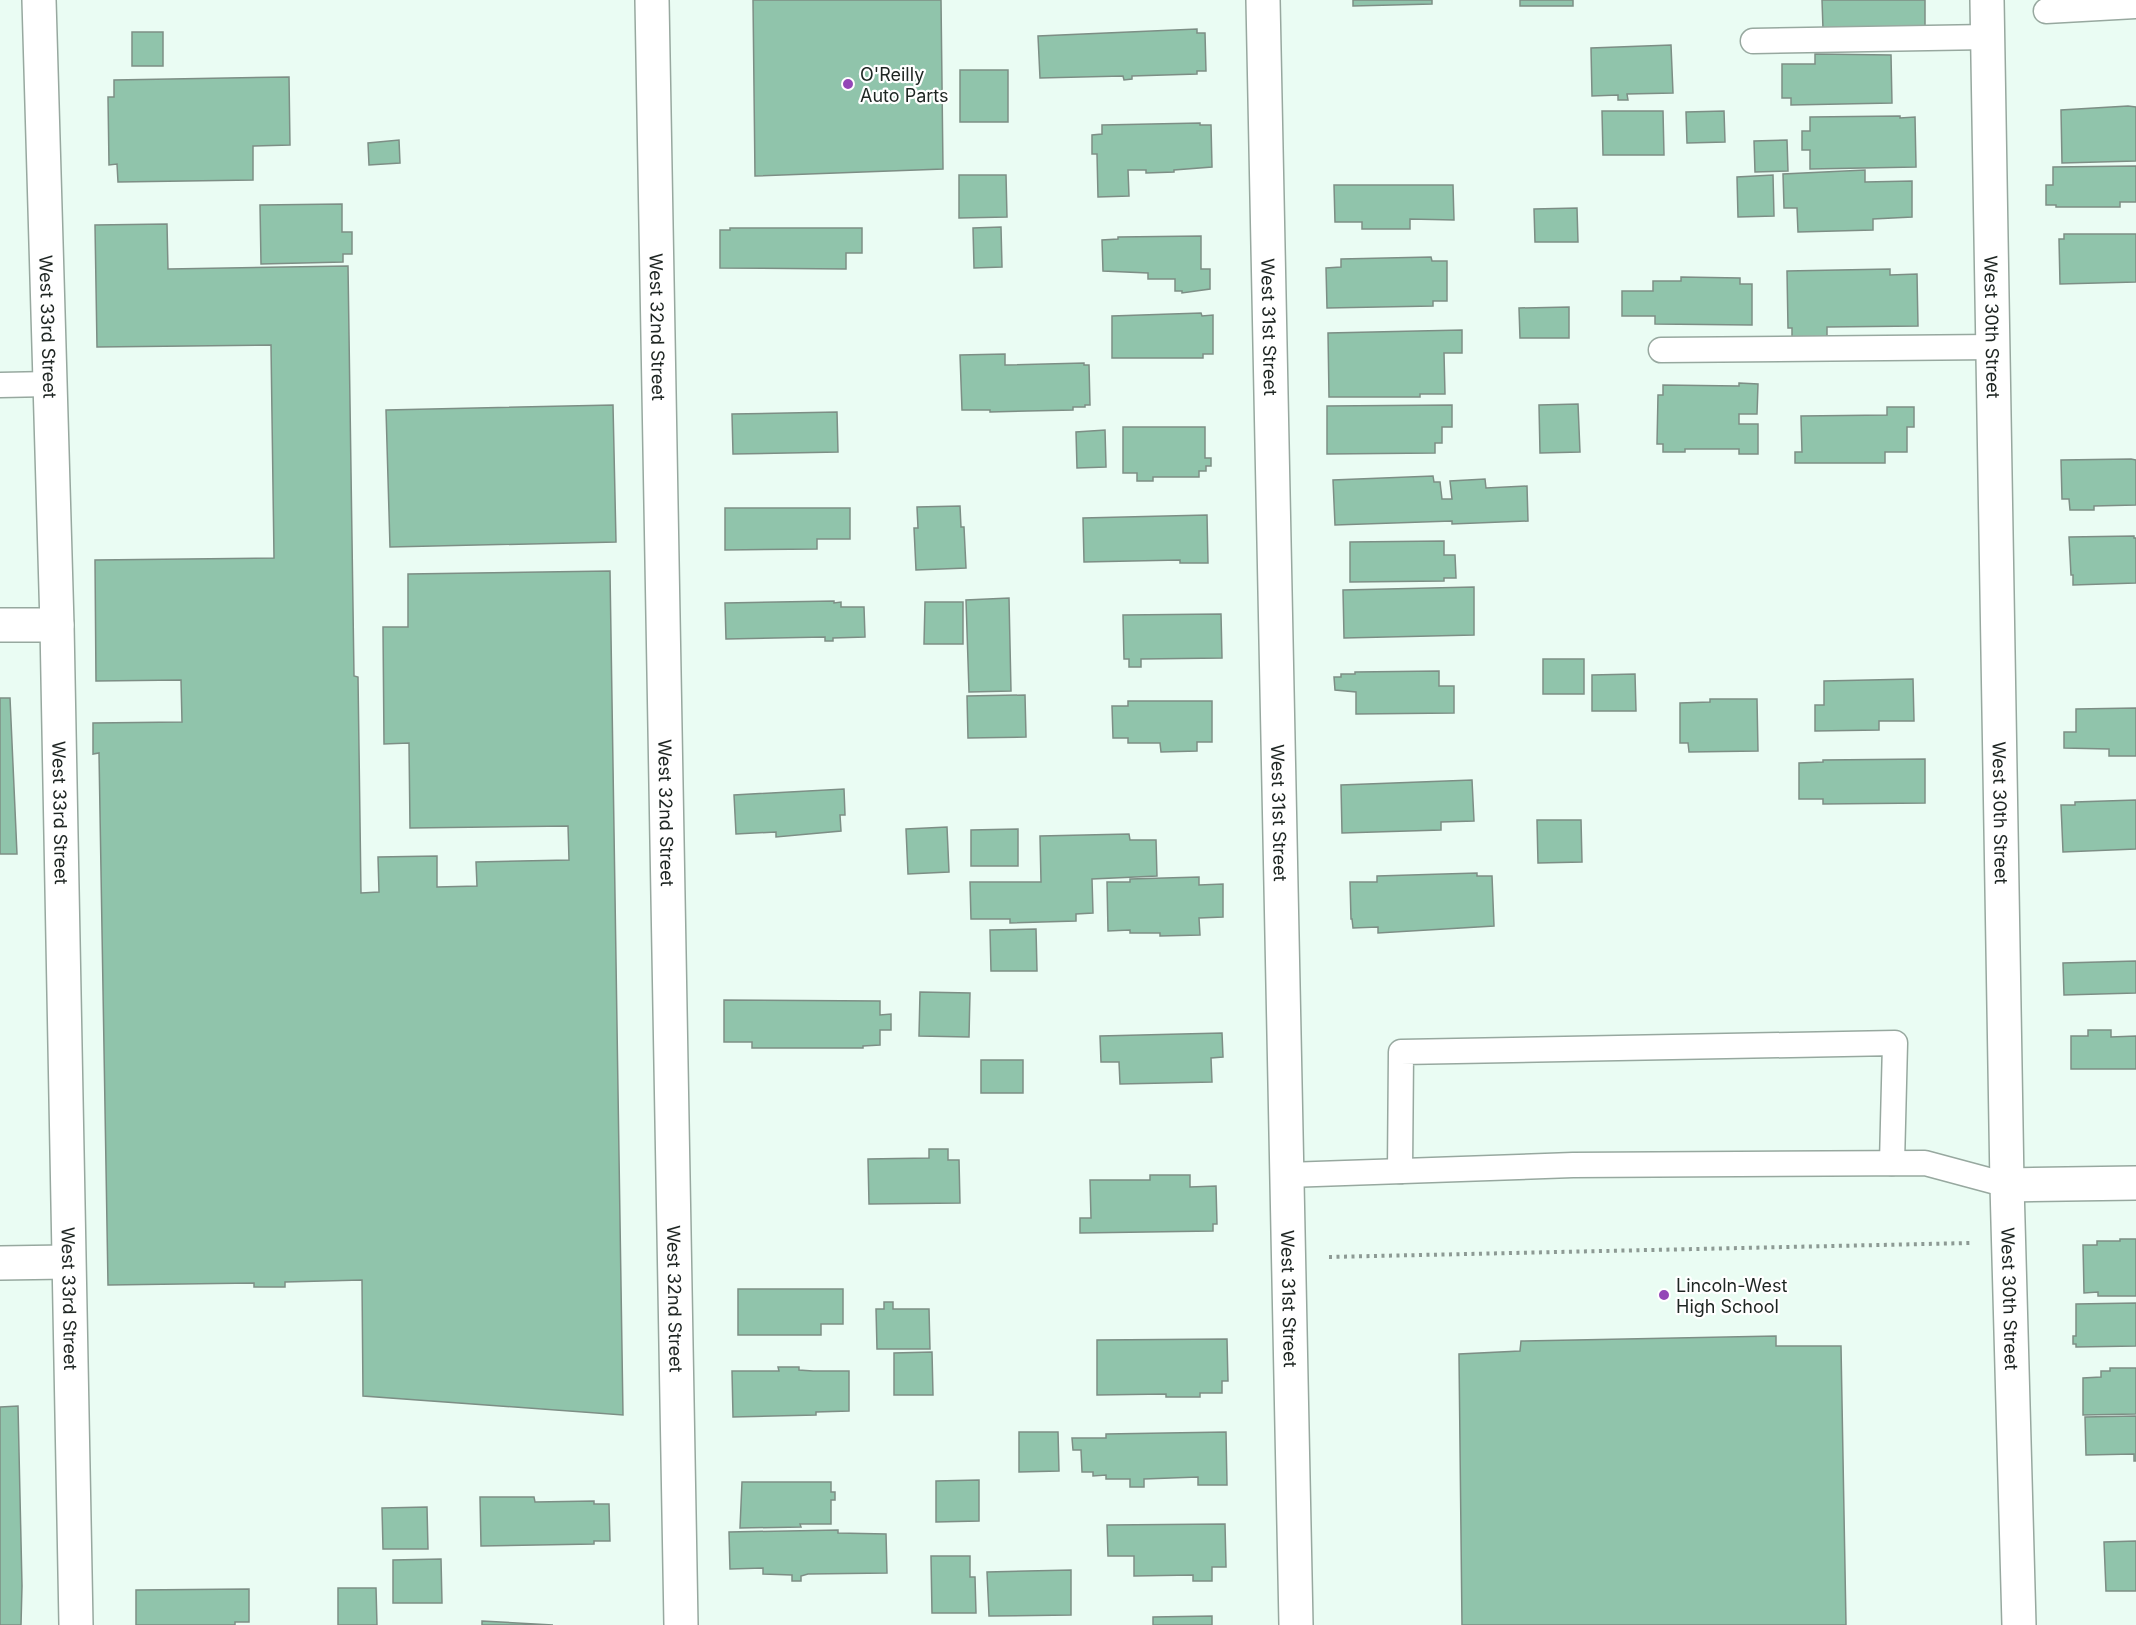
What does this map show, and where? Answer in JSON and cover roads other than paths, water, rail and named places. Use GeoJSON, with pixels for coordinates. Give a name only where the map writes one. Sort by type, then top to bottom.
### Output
{"type":"FeatureCollection","features":[{"type":"Feature","properties":{"kind":"street","name":"West 33rd Street"},"geometry":{"type":"LineString","coordinates":[[39,0],[57,625],[67,1262],[76,1625]]}},
{"type":"Feature","properties":{"kind":"street","name":"West 32nd Street"},"geometry":{"type":"LineString","coordinates":[[652,0],[681,1625]]}},
{"type":"Feature","properties":{"kind":"street","name":"West 31st Street"},"geometry":{"type":"LineString","coordinates":[[1263,0],[1296,1625]]}},
{"type":"Feature","properties":{"kind":"street","name":"West 30th Street"},"geometry":{"type":"LineString","coordinates":[[1987,0],[2007,1185],[2019,1625]]}},
{"type":"Feature","properties":{"kind":"street"},"geometry":{"type":"LineString","coordinates":[[0,625],[57,625]]}},
{"type":"Feature","properties":{"kind":"street"},"geometry":{"type":"LineString","coordinates":[[2007,1185],[2136,1183]]}},
{"type":"Feature","properties":{"kind":"street"},"geometry":{"type":"LineString","coordinates":[[0,1263],[67,1262]]}},
{"type":"Feature","properties":{"kind":"lane"},"geometry":{"type":"LineString","coordinates":[[2046,11],[2136,6]]}},
{"type":"Feature","properties":{"kind":"lane"},"geometry":{"type":"LineString","coordinates":[[1753,42],[1988,37]]}},
{"type":"Feature","properties":{"kind":"lane"},"geometry":{"type":"LineString","coordinates":[[1661,350],[1993,347]]}},
{"type":"Feature","properties":{"kind":"lane"},"geometry":{"type":"LineString","coordinates":[[0,385],[50,384]]}},
{"type":"Feature","properties":{"kind":"lane"},"geometry":{"type":"LineString","coordinates":[[1400,1171],[1401,1052],[1895,1043],[1892,1163]]}},
{"type":"Feature","properties":{"kind":"lane"},"geometry":{"type":"LineString","coordinates":[[1287,1175],[1573,1165],[1925,1163],[2007,1185]]}},
{"type":"Feature","properties":{"kind":"place","name":"O'Reilly Auto Parts"},"geometry":{"type":"Point","coordinates":[848,84]}},
{"type":"Feature","properties":{"kind":"place","name":"Lincoln-West High School"},"geometry":{"type":"Point","coordinates":[1664,1295]}}]}
